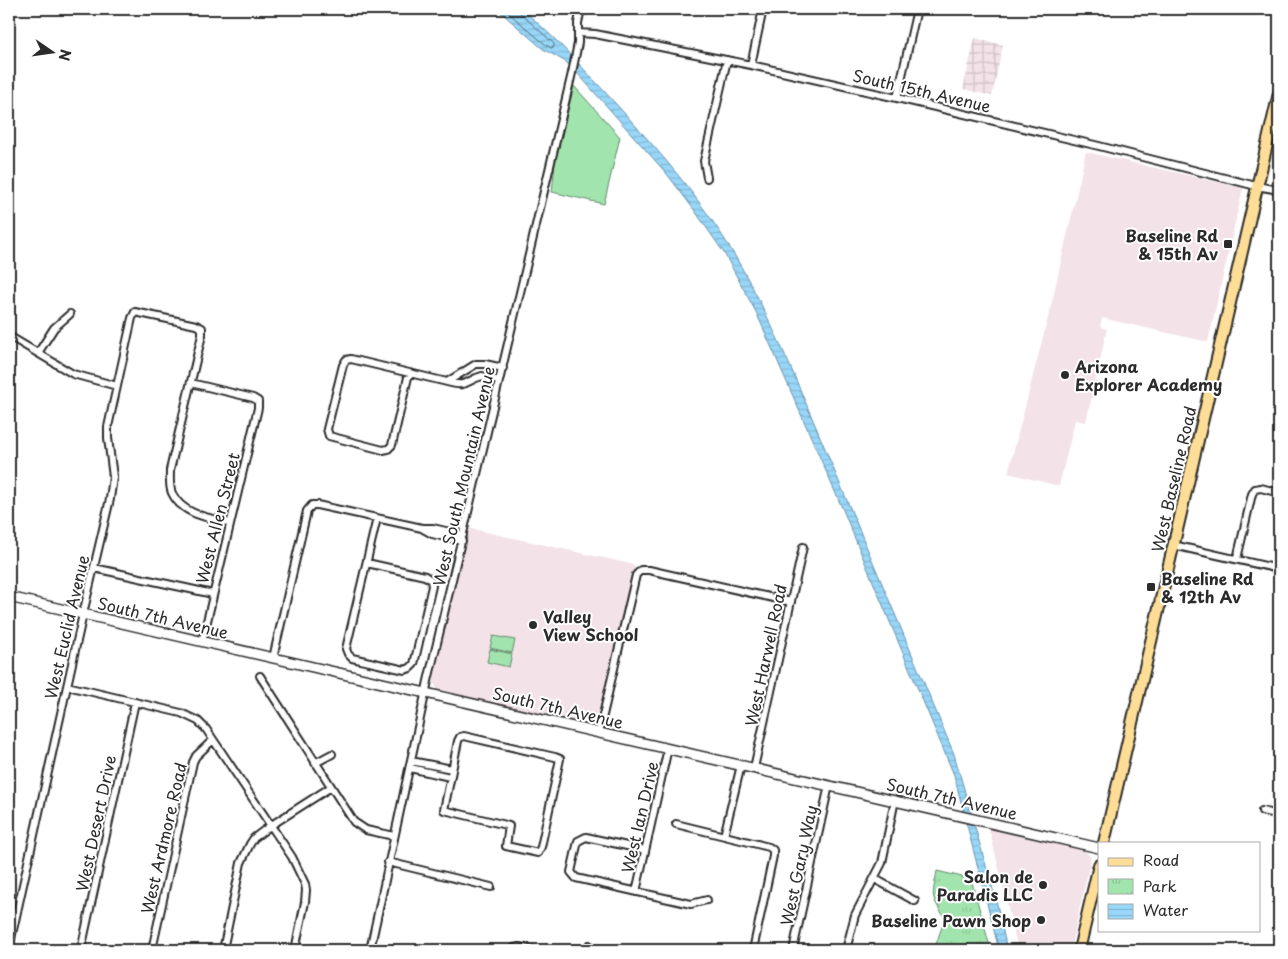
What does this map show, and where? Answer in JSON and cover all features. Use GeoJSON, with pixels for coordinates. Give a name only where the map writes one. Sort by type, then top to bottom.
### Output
{"type":"FeatureCollection","features":[{"type":"Feature","properties":{"kind":"main road","name":"West Baseline Road"},"geometry":{"type":"LineString","coordinates":[[1104,842],[1279,93]]}},
{"type":"Feature","properties":{"kind":"main road"},"geometry":{"type":"LineString","coordinates":[[1079,950],[1098,869]]}},
{"type":"Feature","properties":{"kind":"street","name":"West South Mountain Avenue"},"geometry":{"type":"LineString","coordinates":[[370,950],[425,692],[575,59],[581,9]]}},
{"type":"Feature","properties":{"kind":"street"},"geometry":{"type":"LineString","coordinates":[[751,65],[763,9]]}},
{"type":"Feature","properties":{"kind":"street"},"geometry":{"type":"LineString","coordinates":[[897,98],[917,9]]}},
{"type":"Feature","properties":{"kind":"street","name":"South 15th Avenue"},"geometry":{"type":"LineString","coordinates":[[578,33],[595,34],[751,65],[897,98],[1279,190]]}},
{"type":"Feature","properties":{"kind":"street"},"geometry":{"type":"LineString","coordinates":[[706,178],[704,161],[727,60]]}},
{"type":"Feature","properties":{"kind":"street","name":"West Euclid Avenue"},"geometry":{"type":"LineString","coordinates":[[9,948],[112,487],[108,427],[132,318],[135,312],[196,325],[202,328],[191,384]]}},
{"type":"Feature","properties":{"kind":"street"},"geometry":{"type":"LineString","coordinates":[[38,353],[54,328],[70,314]]}},
{"type":"Feature","properties":{"kind":"street"},"geometry":{"type":"LineString","coordinates":[[9,336],[73,374],[117,386]]}},
{"type":"Feature","properties":{"kind":"street"},"geometry":{"type":"LineString","coordinates":[[409,373],[392,445],[388,449],[383,450],[331,437],[328,434],[327,429],[343,365],[346,360],[351,359],[461,385],[479,377],[500,381]]}},
{"type":"Feature","properties":{"kind":"street"},"geometry":{"type":"LineString","coordinates":[[447,382],[480,363],[503,368]]}},
{"type":"Feature","properties":{"kind":"street"},"geometry":{"type":"LineString","coordinates":[[474,365],[479,377]]}},
{"type":"Feature","properties":{"kind":"street"},"geometry":{"type":"LineString","coordinates":[[191,384],[170,470],[172,493],[188,511],[203,517],[230,523]]}},
{"type":"Feature","properties":{"kind":"street","name":"West Allen Street"},"geometry":{"type":"LineString","coordinates":[[191,384],[253,398],[258,401],[202,642]]}},
{"type":"Feature","properties":{"kind":"street"},"geometry":{"type":"LineString","coordinates":[[1237,559],[1252,494],[1261,488],[1279,492]]}},
{"type":"Feature","properties":{"kind":"street"},"geometry":{"type":"LineString","coordinates":[[273,658],[307,510],[312,505],[422,528],[432,534],[438,532],[463,538]]}},
{"type":"Feature","properties":{"kind":"street"},"geometry":{"type":"LineString","coordinates":[[367,563],[425,576],[431,580],[432,586],[414,664],[405,670],[352,658],[346,649],[377,518]]}},
{"type":"Feature","properties":{"kind":"street"},"geometry":{"type":"LineString","coordinates":[[1173,544],[1279,569]]}},
{"type":"Feature","properties":{"kind":"street","name":"West Harwell Road"},"geometry":{"type":"LineString","coordinates":[[754,768],[803,547]]}},
{"type":"Feature","properties":{"kind":"street"},"geometry":{"type":"LineString","coordinates":[[94,568],[213,594]]}},
{"type":"Feature","properties":{"kind":"street"},"geometry":{"type":"LineString","coordinates":[[599,732],[636,576],[641,570],[649,570],[791,602]]}},
{"type":"Feature","properties":{"kind":"street","name":"South 7th Avenue"},"geometry":{"type":"LineString","coordinates":[[9,597],[1098,848]]}},
{"type":"Feature","properties":{"kind":"street"},"geometry":{"type":"LineString","coordinates":[[260,676],[357,824],[366,830],[394,836]]}},
{"type":"Feature","properties":{"kind":"street"},"geometry":{"type":"LineString","coordinates":[[67,686],[170,709],[198,721],[213,740],[292,857],[306,890],[295,950]]}},
{"type":"Feature","properties":{"kind":"street","name":"West Desert Drive"},"geometry":{"type":"LineString","coordinates":[[81,950],[135,702]]}},
{"type":"Feature","properties":{"kind":"street"},"geometry":{"type":"LineString","coordinates":[[464,736],[555,756],[560,759],[541,847],[538,853],[506,846],[509,826],[444,810],[451,773],[460,737],[464,736]]}},
{"type":"Feature","properties":{"kind":"street","name":"West Ardmore Road"},"geometry":{"type":"LineString","coordinates":[[152,950],[193,762],[196,756],[213,740]]}},
{"type":"Feature","properties":{"kind":"street","name":"West Ian Drive"},"geometry":{"type":"LineString","coordinates":[[636,892],[668,748]]}},
{"type":"Feature","properties":{"kind":"street"},"geometry":{"type":"LineString","coordinates":[[316,764],[332,754]]}},
{"type":"Feature","properties":{"kind":"street"},"geometry":{"type":"LineString","coordinates":[[410,764],[436,766],[451,773]]}},
{"type":"Feature","properties":{"kind":"street"},"geometry":{"type":"LineString","coordinates":[[410,764],[434,773],[451,773]]}},
{"type":"Feature","properties":{"kind":"street"},"geometry":{"type":"LineString","coordinates":[[724,836],[741,765]]}},
{"type":"Feature","properties":{"kind":"street"},"geometry":{"type":"LineString","coordinates":[[434,773],[436,766]]}},
{"type":"Feature","properties":{"kind":"street","name":"West Gary Way"},"geometry":{"type":"LineString","coordinates":[[793,950],[829,785]]}},
{"type":"Feature","properties":{"kind":"street"},"geometry":{"type":"LineString","coordinates":[[223,950],[243,856],[254,838],[331,787]]}},
{"type":"Feature","properties":{"kind":"street"},"geometry":{"type":"LineString","coordinates":[[846,950],[855,916],[882,862],[895,800]]}},
{"type":"Feature","properties":{"kind":"street"},"geometry":{"type":"LineString","coordinates":[[1262,811],[1279,815]]}},
{"type":"Feature","properties":{"kind":"street"},"geometry":{"type":"LineString","coordinates":[[676,824],[769,846],[773,850],[753,950]]}},
{"type":"Feature","properties":{"kind":"street"},"geometry":{"type":"LineString","coordinates":[[645,850],[586,837],[582,838],[578,841],[571,872],[576,878],[691,904],[707,900]]}},
{"type":"Feature","properties":{"kind":"street"},"geometry":{"type":"LineString","coordinates":[[388,862],[491,887]]}},
{"type":"Feature","properties":{"kind":"street"},"geometry":{"type":"LineString","coordinates":[[875,879],[915,901]]}},
{"type":"Feature","properties":{"kind":"street"},"geometry":{"type":"LineString","coordinates":[[513,949],[519,947],[533,950]]}},
{"type":"Feature","properties":{"kind":"shaded area"},"geometry":{"type":"Polygon","coordinates":[[[975,38],[1003,45],[992,96],[963,89],[975,38]]]}},
{"type":"Feature","properties":{"kind":"shaded area"},"geometry":{"type":"Polygon","coordinates":[[[1086,152],[1243,188],[1208,342],[1102,318],[1100,327],[1107,329],[1086,422],[1075,420],[1059,486],[1008,473],[1051,306],[1086,152]]]}},
{"type":"Feature","properties":{"kind":"shaded area","name":"Valley View School"},"geometry":{"type":"Polygon","coordinates":[[[468,528],[635,565],[598,723],[595,725],[440,691],[436,687],[433,682],[468,528]]]}},
{"type":"Feature","properties":{"kind":"shaded area"},"geometry":{"type":"Polygon","coordinates":[[[987,826],[1084,850],[1090,856],[1091,859],[1070,950],[1018,950],[987,826]]]}},
{"type":"Feature","properties":{"kind":"green space"},"geometry":{"type":"Polygon","coordinates":[[[574,86],[620,137],[604,204],[552,192],[555,163],[574,86]]]}},
{"type":"Feature","properties":{"kind":"green space"},"geometry":{"type":"Polygon","coordinates":[[[493,636],[515,640],[512,653],[490,648],[493,636]]]}},
{"type":"Feature","properties":{"kind":"green space"},"geometry":{"type":"Polygon","coordinates":[[[490,649],[512,654],[509,667],[487,662],[490,649]]]}},
{"type":"Feature","properties":{"kind":"green space"},"geometry":{"type":"Polygon","coordinates":[[[937,871],[971,879],[991,950],[934,950],[945,918],[934,896],[937,871]]]}},
{"type":"Feature","properties":{"kind":"water"},"geometry":{"type":"Polygon","coordinates":[[[497,9],[522,9],[547,31],[581,66],[679,176],[709,215],[743,270],[794,375],[954,754],[997,904],[1007,950],[999,950],[954,775],[843,510],[756,312],[724,253],[667,174],[566,62],[543,49],[497,9]]]}},
{"type":"Feature","properties":{"kind":"place","name":"Baseline Rd & 15th Av"},"geometry":{"type":"Point","coordinates":[1228,244]}},
{"type":"Feature","properties":{"kind":"place","name":"Arizona Explorer Academy"},"geometry":{"type":"Point","coordinates":[1065,375]}},
{"type":"Feature","properties":{"kind":"place","name":"Baseline Rd & 12th Av"},"geometry":{"type":"Point","coordinates":[1151,587]}},
{"type":"Feature","properties":{"kind":"place","name":"Valley View School"},"geometry":{"type":"Point","coordinates":[533,625]}},
{"type":"Feature","properties":{"kind":"place","name":"Salon de Paradis LLC"},"geometry":{"type":"Point","coordinates":[1043,885]}},
{"type":"Feature","properties":{"kind":"place","name":"Baseline Pawn Shop"},"geometry":{"type":"Point","coordinates":[1041,920]}}]}
